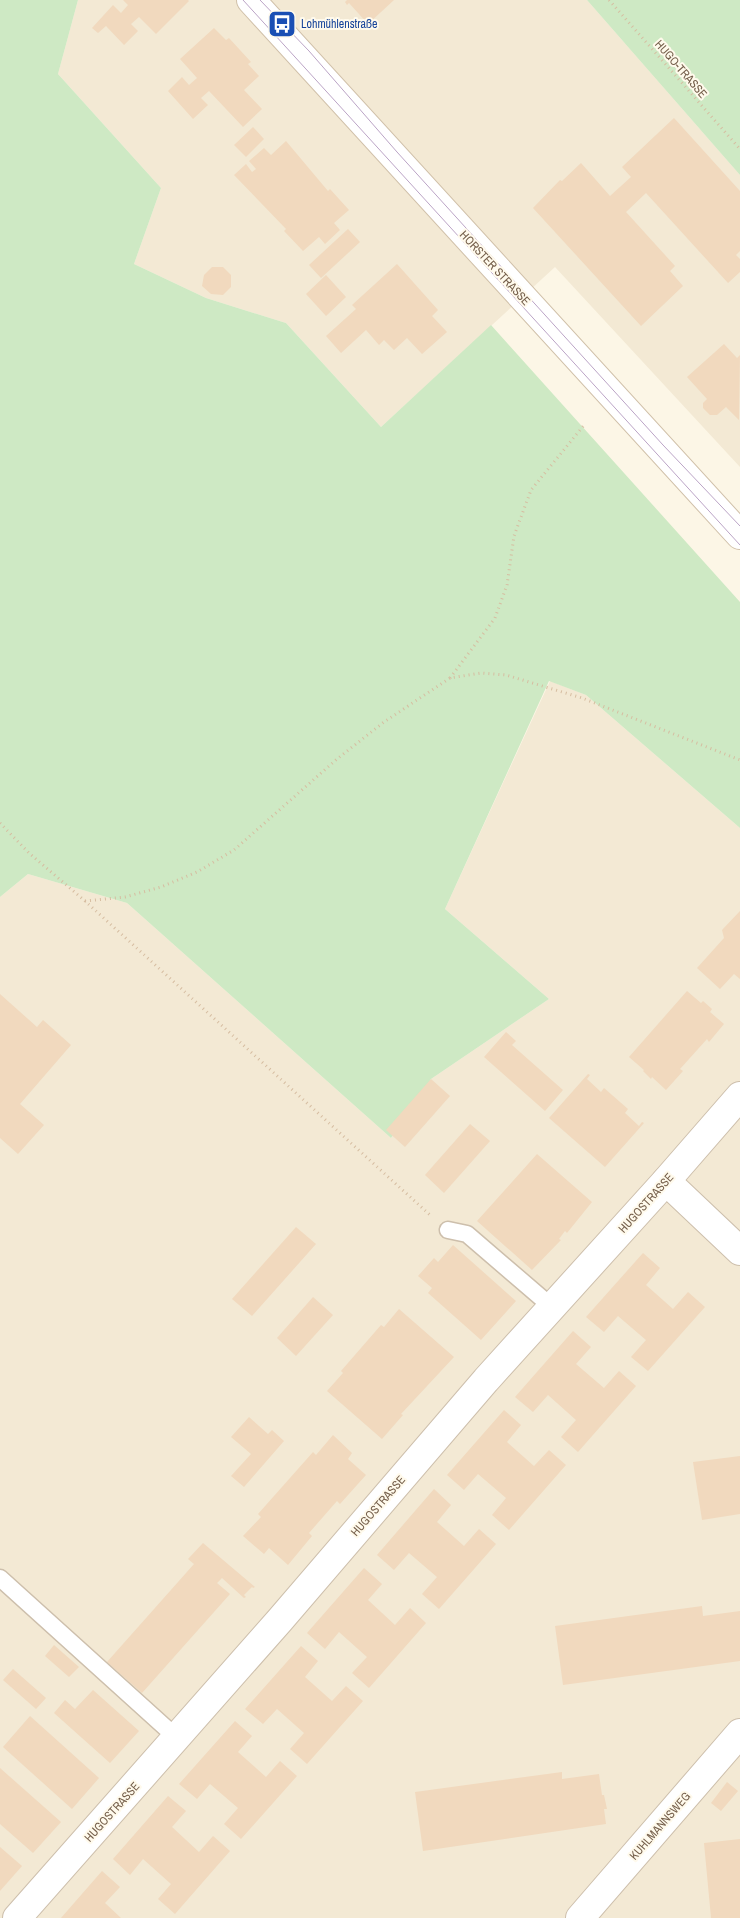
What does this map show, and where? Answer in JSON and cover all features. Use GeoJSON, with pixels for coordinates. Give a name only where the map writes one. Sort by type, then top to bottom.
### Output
{"type":"FeatureCollection","features":[{"type":"Feature","properties":{"kind":"street","name":"HORSTER STRASSE"},"geometry":{"type":"LineString","coordinates":[[250,0],[740,535]]}},
{"type":"Feature","properties":{"kind":"street","name":"HUGOSTRASSE"},"geometry":{"type":"LineString","coordinates":[[17,1918],[178,1738],[486,1380],[666,1181],[740,1096]]}},
{"type":"Feature","properties":{"kind":"street"},"geometry":{"type":"LineString","coordinates":[[666,1181],[740,1251]]}},
{"type":"Feature","properties":{"kind":"street","name":"KUHLMANNSWEG"},"geometry":{"type":"LineString","coordinates":[[580,1918],[740,1733]]}},
{"type":"Feature","properties":{"kind":"lane"},"geometry":{"type":"LineString","coordinates":[[448,1230],[467,1234],[552,1307]]}},
{"type":"Feature","properties":{"kind":"lane"},"geometry":{"type":"LineString","coordinates":[[0,1578],[178,1738]]}},
{"type":"Feature","properties":{"kind":"path","name":"HUGO-TRASSE"},"geometry":{"type":"LineString","coordinates":[[609,0],[740,149]]}},
{"type":"Feature","properties":{"kind":"path"},"geometry":{"type":"LineString","coordinates":[[85,901],[125,897],[161,887],[197,872],[234,850],[377,727],[450,678],[495,618],[507,585],[514,536],[531,490],[586,424]]}},
{"type":"Feature","properties":{"kind":"path"},"geometry":{"type":"LineString","coordinates":[[450,678],[481,673],[506,676],[582,698],[740,760]]}},
{"type":"Feature","properties":{"kind":"path"},"geometry":{"type":"LineString","coordinates":[[0,823],[29,853],[85,901],[448,1230]]}},
{"type":"Feature","properties":{"kind":"shaded area"},"geometry":{"type":"Polygon","coordinates":[[[78,0],[587,0],[740,175],[740,467],[555,267],[381,427],[286,323],[206,298],[134,264],[161,188],[58,74],[78,0]]]}},
{"type":"Feature","properties":{"kind":"shaded area"},"geometry":{"type":"Polygon","coordinates":[[[550,681],[586,695],[740,828],[740,1918],[0,1918],[0,897],[28,874],[127,903],[391,1138],[431,1079],[549,999],[445,909],[550,681]]]}},
{"type":"Feature","properties":{"kind":"green space"},"geometry":{"type":"Polygon","coordinates":[[[0,0],[78,0],[58,74],[161,188],[134,264],[206,298],[286,323],[381,427],[491,325],[740,602],[740,828],[586,695],[549,681],[445,909],[549,999],[431,1079],[391,1138],[127,903],[28,874],[0,897],[0,0]]]}},
{"type":"Feature","properties":{"kind":"green space"},"geometry":{"type":"Polygon","coordinates":[[[587,0],[740,0],[740,175],[587,0]]]}},
{"type":"Feature","properties":{"kind":"building"},"geometry":{"type":"Polygon","coordinates":[[[123,0],[189,1],[156,34],[139,17],[131,24],[138,31],[124,45],[106,26],[98,33],[92,28],[113,5],[121,13],[128,5],[123,0]]]}},
{"type":"Feature","properties":{"kind":"building"},"geometry":{"type":"Polygon","coordinates":[[[347,0],[394,0],[368,24],[349,3],[347,5],[345,2],[347,0]]]}},
{"type":"Feature","properties":{"kind":"building"},"geometry":{"type":"Polygon","coordinates":[[[214,28],[226,40],[229,38],[251,62],[248,64],[259,76],[244,90],[262,109],[243,127],[209,91],[201,98],[208,105],[193,119],[168,91],[182,77],[189,85],[197,78],[180,59],[214,28]]]}},
{"type":"Feature","properties":{"kind":"building"},"geometry":{"type":"Polygon","coordinates":[[[674,118],[740,191],[740,251],[736,255],[740,259],[740,272],[728,283],[646,193],[626,212],[675,266],[670,271],[683,286],[641,326],[533,208],[560,180],[562,181],[581,163],[610,196],[631,177],[622,167],[674,118]]]}},
{"type":"Feature","properties":{"kind":"building"},"geometry":{"type":"Polygon","coordinates":[[[253,127],[264,139],[246,157],[234,145],[253,127]]]}},
{"type":"Feature","properties":{"kind":"building"},"geometry":{"type":"Polygon","coordinates":[[[286,141],[328,191],[330,189],[349,210],[334,223],[340,230],[325,244],[319,237],[303,251],[284,231],[286,229],[234,175],[246,164],[252,172],[256,169],[249,161],[264,148],[271,155],[286,141]]]}},
{"type":"Feature","properties":{"kind":"building"},"geometry":{"type":"Polygon","coordinates":[[[348,229],[360,242],[321,278],[309,265],[348,229]]]}},
{"type":"Feature","properties":{"kind":"building"},"geometry":{"type":"Polygon","coordinates":[[[397,264],[438,310],[432,316],[447,332],[422,354],[407,338],[394,350],[384,340],[379,345],[366,330],[341,353],[326,336],[356,309],[352,305],[397,264]]]}},
{"type":"Feature","properties":{"kind":"building"},"geometry":{"type":"Polygon","coordinates":[[[212,267],[223,267],[231,275],[231,287],[223,295],[211,294],[202,286],[204,275],[212,267]]]}},
{"type":"Feature","properties":{"kind":"building"},"geometry":{"type":"Polygon","coordinates":[[[326,275],[346,297],[326,316],[306,294],[326,275]]]}},
{"type":"Feature","properties":{"kind":"building"},"geometry":{"type":"Polygon","coordinates":[[[724,344],[737,358],[740,355],[739,420],[726,407],[717,415],[710,415],[703,408],[703,403],[707,399],[687,377],[724,344]]]}},
{"type":"Feature","properties":{"kind":"building"},"geometry":{"type":"Polygon","coordinates":[[[740,911],[740,979],[734,974],[720,989],[697,968],[724,938],[722,930],[740,911]]]}},
{"type":"Feature","properties":{"kind":"building"},"geometry":{"type":"Polygon","coordinates":[[[687,991],[701,1003],[703,1001],[712,1009],[710,1012],[724,1024],[709,1042],[707,1039],[680,1069],[683,1071],[666,1090],[652,1077],[651,1079],[629,1057],[687,991]]]}},
{"type":"Feature","properties":{"kind":"building"},"geometry":{"type":"Polygon","coordinates":[[[0,994],[37,1027],[43,1020],[71,1045],[20,1104],[44,1125],[18,1154],[0,1138],[0,994]]]}},
{"type":"Feature","properties":{"kind":"building"},"geometry":{"type":"Polygon","coordinates":[[[506,1032],[516,1041],[512,1045],[563,1090],[545,1111],[484,1057],[506,1032]]]}},
{"type":"Feature","properties":{"kind":"building"},"geometry":{"type":"Polygon","coordinates":[[[588,1074],[590,1075],[587,1079],[601,1092],[604,1088],[628,1109],[625,1113],[639,1126],[642,1122],[644,1123],[605,1167],[549,1118],[588,1074]]]}},
{"type":"Feature","properties":{"kind":"building"},"geometry":{"type":"Polygon","coordinates":[[[431,1079],[450,1096],[405,1147],[386,1130],[431,1079]]]}},
{"type":"Feature","properties":{"kind":"building"},"geometry":{"type":"Polygon","coordinates":[[[470,1124],[490,1141],[444,1193],[425,1175],[470,1124]]]}},
{"type":"Feature","properties":{"kind":"building"},"geometry":{"type":"Polygon","coordinates":[[[537,1154],[592,1202],[567,1233],[565,1231],[559,1239],[561,1240],[532,1270],[477,1221],[537,1154]]]}},
{"type":"Feature","properties":{"kind":"building"},"geometry":{"type":"Polygon","coordinates":[[[296,1227],[316,1244],[252,1316],[232,1299],[296,1227]]]}},
{"type":"Feature","properties":{"kind":"building"},"geometry":{"type":"Polygon","coordinates":[[[453,1245],[516,1301],[481,1340],[428,1293],[432,1288],[418,1276],[434,1258],[438,1262],[453,1245]]]}},
{"type":"Feature","properties":{"kind":"building"},"geometry":{"type":"Polygon","coordinates":[[[643,1253],[660,1268],[646,1285],[673,1309],[688,1292],[705,1307],[648,1371],[631,1357],[646,1340],[618,1316],[604,1332],[586,1317],[643,1253]]]}},
{"type":"Feature","properties":{"kind":"building"},"geometry":{"type":"Polygon","coordinates":[[[313,1297],[333,1315],[296,1356],[277,1338],[313,1297]]]}},
{"type":"Feature","properties":{"kind":"building"},"geometry":{"type":"Polygon","coordinates":[[[399,1309],[454,1357],[401,1414],[403,1415],[382,1439],[327,1391],[343,1373],[341,1371],[381,1325],[384,1327],[399,1309]]]}},
{"type":"Feature","properties":{"kind":"building"},"geometry":{"type":"Polygon","coordinates":[[[573,1331],[591,1347],[576,1364],[604,1388],[619,1371],[636,1386],[578,1452],[561,1437],[576,1420],[548,1395],[533,1412],[515,1397],[573,1331]]]}},
{"type":"Feature","properties":{"kind":"building"},"geometry":{"type":"Polygon","coordinates":[[[504,1410],[521,1425],[507,1442],[534,1466],[549,1450],[566,1465],[509,1530],[492,1515],[506,1498],[478,1474],[464,1490],[447,1475],[504,1410]]]}},
{"type":"Feature","properties":{"kind":"building"},"geometry":{"type":"Polygon","coordinates":[[[249,1417],[268,1434],[272,1430],[284,1441],[244,1487],[231,1476],[251,1454],[231,1437],[249,1417]]]}},
{"type":"Feature","properties":{"kind":"building"},"geometry":{"type":"Polygon","coordinates":[[[333,1435],[352,1453],[348,1459],[366,1475],[340,1504],[337,1501],[309,1533],[312,1536],[288,1565],[269,1548],[264,1554],[243,1536],[261,1517],[258,1514],[313,1452],[316,1455],[333,1435]]]}},
{"type":"Feature","properties":{"kind":"building"},"geometry":{"type":"Polygon","coordinates":[[[740,1456],[740,1514],[702,1520],[693,1462],[740,1456]]]}},
{"type":"Feature","properties":{"kind":"building"},"geometry":{"type":"Polygon","coordinates":[[[434,1489],[451,1505],[437,1522],[464,1546],[479,1529],[496,1544],[439,1609],[422,1594],[437,1577],[409,1553],[394,1570],[377,1555],[434,1489]]]}},
{"type":"Feature","properties":{"kind":"building"},"geometry":{"type":"Polygon","coordinates":[[[203,1543],[255,1587],[252,1587],[244,1595],[246,1597],[244,1598],[222,1578],[217,1583],[230,1594],[142,1693],[107,1662],[194,1564],[188,1559],[203,1543]]]}},
{"type":"Feature","properties":{"kind":"building"},"geometry":{"type":"Polygon","coordinates":[[[364,1568],[382,1584],[368,1600],[395,1625],[410,1608],[426,1623],[369,1688],[352,1673],[367,1657],[339,1632],[325,1649],[307,1633],[364,1568]]]}},
{"type":"Feature","properties":{"kind":"building"},"geometry":{"type":"Polygon","coordinates":[[[702,1606],[703,1616],[740,1611],[740,1661],[563,1685],[555,1626],[702,1606]]]}},
{"type":"Feature","properties":{"kind":"building"},"geometry":{"type":"Polygon","coordinates":[[[54,1645],[79,1667],[69,1677],[45,1656],[54,1645]]]}},
{"type":"Feature","properties":{"kind":"building"},"geometry":{"type":"Polygon","coordinates":[[[301,1646],[318,1661],[305,1677],[332,1701],[346,1686],[363,1701],[307,1764],[290,1749],[304,1733],[277,1709],[263,1724],[245,1709],[301,1646]]]}},
{"type":"Feature","properties":{"kind":"building"},"geometry":{"type":"Polygon","coordinates":[[[13,1669],[46,1698],[36,1709],[3,1680],[13,1669]]]}},
{"type":"Feature","properties":{"kind":"building"},"geometry":{"type":"Polygon","coordinates":[[[93,1690],[139,1731],[110,1763],[54,1713],[65,1700],[75,1709],[93,1690]]]}},
{"type":"Feature","properties":{"kind":"building"},"geometry":{"type":"Polygon","coordinates":[[[30,1716],[99,1778],[72,1809],[3,1747],[30,1716]]]}},
{"type":"Feature","properties":{"kind":"building"},"geometry":{"type":"Polygon","coordinates":[[[235,1721],[252,1736],[238,1752],[266,1777],[280,1761],[297,1776],[241,1839],[224,1824],[238,1808],[210,1784],[197,1799],[179,1784],[235,1721]]]}},
{"type":"Feature","properties":{"kind":"building"},"geometry":{"type":"Polygon","coordinates":[[[0,1768],[61,1822],[33,1853],[0,1824],[0,1768]]]}},
{"type":"Feature","properties":{"kind":"building"},"geometry":{"type":"Polygon","coordinates":[[[562,1772],[562,1779],[599,1774],[602,1795],[604,1795],[607,1809],[604,1809],[606,1824],[423,1851],[415,1792],[562,1772]]]}},
{"type":"Feature","properties":{"kind":"building"},"geometry":{"type":"Polygon","coordinates":[[[727,1782],[738,1791],[721,1811],[711,1803],[727,1782]]]}},
{"type":"Feature","properties":{"kind":"building"},"geometry":{"type":"Polygon","coordinates":[[[168,1796],[186,1811],[172,1827],[199,1852],[213,1836],[230,1851],[175,1914],[158,1899],[171,1884],[143,1859],[130,1875],[113,1859],[168,1796]]]}},
{"type":"Feature","properties":{"kind":"building"},"geometry":{"type":"Polygon","coordinates":[[[740,1839],[740,1918],[711,1918],[704,1843],[740,1839]]]}},
{"type":"Feature","properties":{"kind":"building"},"geometry":{"type":"Polygon","coordinates":[[[0,1847],[22,1866],[0,1891],[0,1847]]]}},
{"type":"Feature","properties":{"kind":"building"},"geometry":{"type":"Polygon","coordinates":[[[102,1871],[120,1887],[105,1903],[121,1918],[61,1918],[102,1871]]]}},
{"type":"Feature","properties":{"kind":"tram line"},"geometry":{"type":"LineString","coordinates":[[243,0],[740,545]]}},
{"type":"Feature","properties":{"kind":"tram line"},"geometry":{"type":"LineString","coordinates":[[260,0],[309,51],[397,152],[663,445],[740,526]]}},
{"type":"Feature","properties":{"kind":"place","name":"Lohmühlenstraße"},"geometry":{"type":"Point","coordinates":[282,24]}}]}
